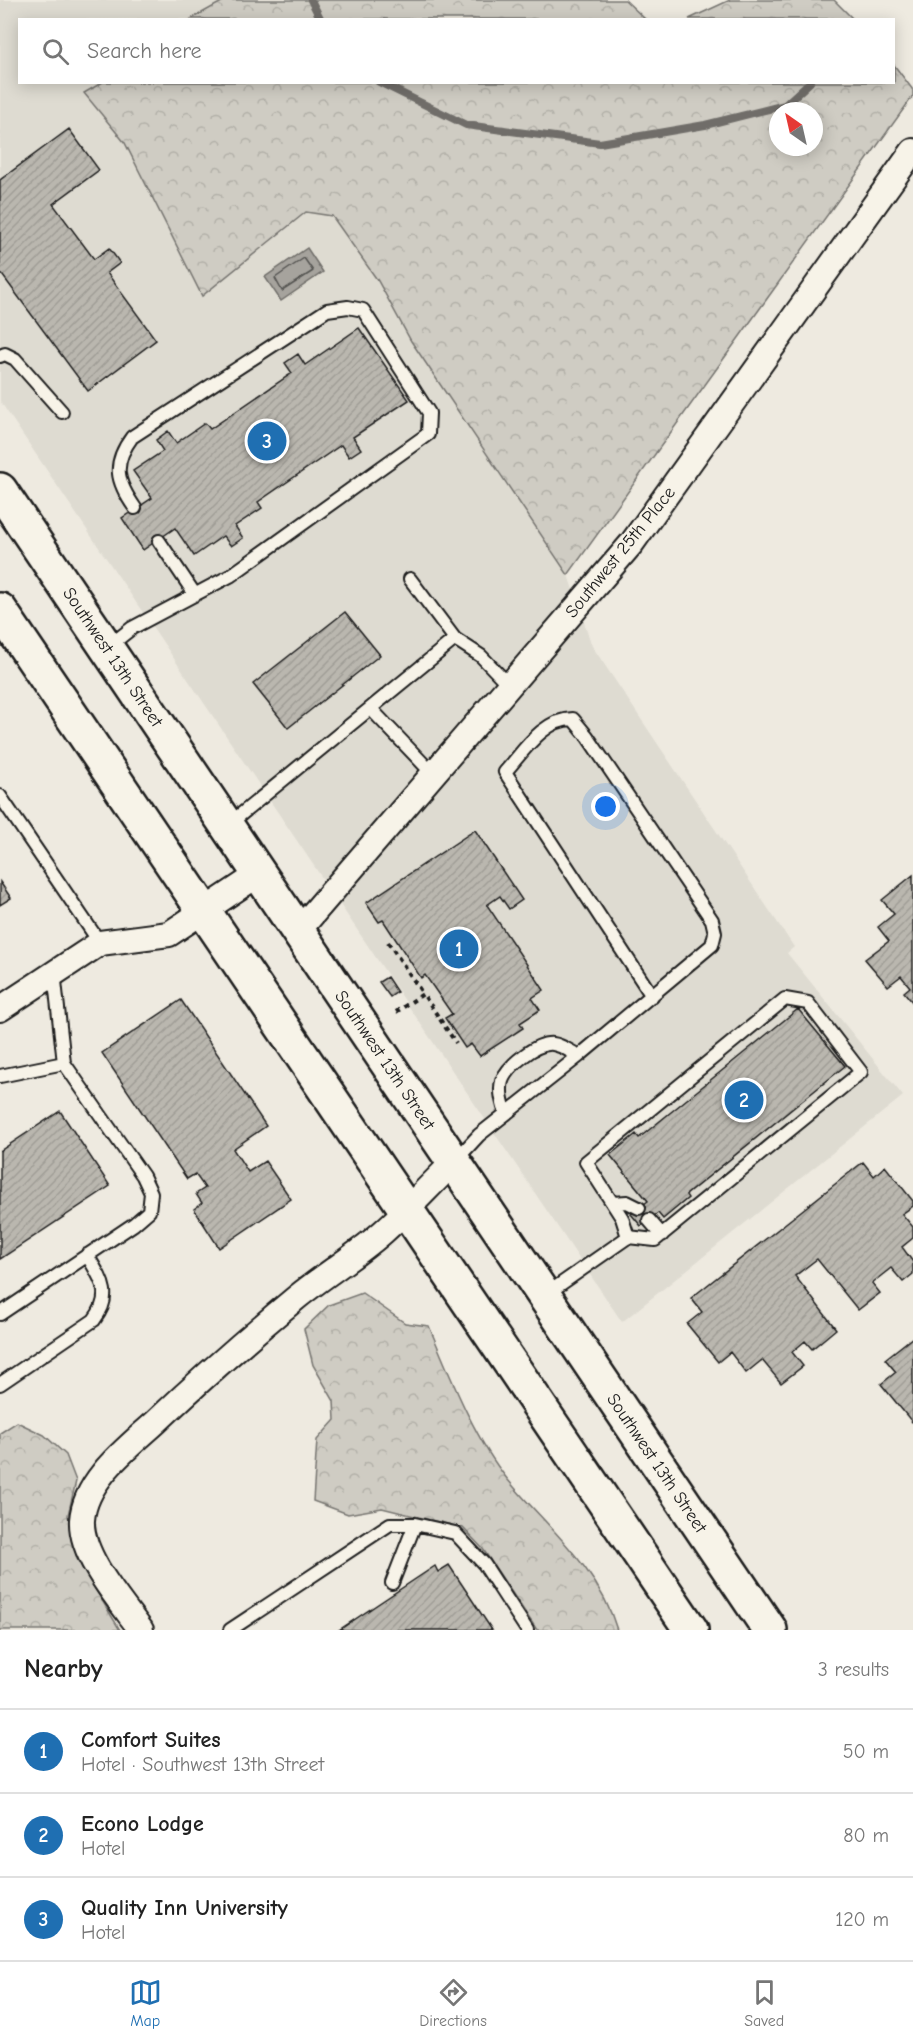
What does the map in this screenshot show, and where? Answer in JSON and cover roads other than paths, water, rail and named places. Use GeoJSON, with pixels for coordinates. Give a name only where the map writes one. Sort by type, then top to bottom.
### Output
{"type":"FeatureCollection","features":[{"type":"Feature","properties":{"kind":"main road","name":"Southwest 13th Street"},"geometry":{"type":"LineString","coordinates":[[0,490],[770,1630]]}},
{"type":"Feature","properties":{"kind":"main road"},"geometry":{"type":"LineString","coordinates":[[0,610],[691,1630]]}},
{"type":"Feature","properties":{"kind":"street","name":"Southwest 25th Place"},"geometry":{"type":"LineString","coordinates":[[298,930],[632,543],[913,151]]}},
{"type":"Feature","properties":{"kind":"street"},"geometry":{"type":"LineString","coordinates":[[0,1009],[100,943],[169,934],[260,874]]}},
{"type":"Feature","properties":{"kind":"street"},"geometry":{"type":"LineString","coordinates":[[141,1630],[98,1568],[86,1545],[82,1522],[86,1501],[96,1485],[118,1457],[204,1377],[298,1297],[382,1233],[454,1162]]}},
{"type":"Feature","properties":{"kind":"lane"},"geometry":{"type":"LineString","coordinates":[[107,648],[132,628],[194,593],[230,576],[428,434],[429,413],[363,310],[348,307],[327,310],[132,437],[122,451],[117,470],[123,491],[135,508]]}},
{"type":"Feature","properties":{"kind":"lane"},"geometry":{"type":"LineString","coordinates":[[2,352],[27,370],[62,412]]}},
{"type":"Feature","properties":{"kind":"lane"},"geometry":{"type":"LineString","coordinates":[[159,541],[194,593]]}},
{"type":"Feature","properties":{"kind":"lane"},"geometry":{"type":"LineString","coordinates":[[410,579],[455,639],[481,656],[509,686]]}},
{"type":"Feature","properties":{"kind":"lane"},"geometry":{"type":"LineString","coordinates":[[227,826],[455,639]]}},
{"type":"Feature","properties":{"kind":"lane"},"geometry":{"type":"LineString","coordinates":[[371,709],[433,774]]}},
{"type":"Feature","properties":{"kind":"lane"},"geometry":{"type":"LineString","coordinates":[[454,1162],[479,1135],[579,1056],[652,996],[712,945],[716,933],[712,920],[587,736],[573,719],[559,719],[545,728],[505,772],[652,996]]}},
{"type":"Feature","properties":{"kind":"lane"},"geometry":{"type":"LineString","coordinates":[[0,796],[100,943]]}},
{"type":"Feature","properties":{"kind":"lane"},"geometry":{"type":"LineString","coordinates":[[0,1314],[149,1211],[151,1193],[143,1176],[64,1063],[54,972]]}},
{"type":"Feature","properties":{"kind":"lane"},"geometry":{"type":"LineString","coordinates":[[544,1296],[628,1237],[655,1240],[861,1072],[808,1003],[785,999],[586,1162],[622,1218],[628,1237]]}},
{"type":"Feature","properties":{"kind":"lane"},"geometry":{"type":"LineString","coordinates":[[506,1114],[501,1089],[503,1079],[526,1056],[541,1046],[552,1044],[579,1056]]}},
{"type":"Feature","properties":{"kind":"lane"},"geometry":{"type":"LineString","coordinates":[[0,1076],[64,1063]]}},
{"type":"Feature","properties":{"kind":"lane"},"geometry":{"type":"LineString","coordinates":[[613,1203],[627,1202],[639,1208]]}},
{"type":"Feature","properties":{"kind":"lane"},"geometry":{"type":"LineString","coordinates":[[649,1220],[662,1235]]}},
{"type":"Feature","properties":{"kind":"lane"},"geometry":{"type":"LineString","coordinates":[[0,1384],[94,1320],[103,1309],[105,1298],[103,1282],[87,1255]]}},
{"type":"Feature","properties":{"kind":"lane"},"geometry":{"type":"LineString","coordinates":[[230,1630],[390,1524],[415,1524],[455,1533],[484,1564],[526,1630]]}},
{"type":"Feature","properties":{"kind":"lane"},"geometry":{"type":"LineString","coordinates":[[392,1582],[415,1524]]}},
{"type":"Feature","properties":{"kind":"water"},"geometry":{"type":"Polygon","coordinates":[[[307,248],[323,272],[281,301],[265,277],[307,248]]]}},
{"type":"Feature","properties":{"kind":"waterway"},"geometry":{"type":"LineString","coordinates":[[311,0],[320,18]]}},
{"type":"Feature","properties":{"kind":"waterway"},"geometry":{"type":"LineString","coordinates":[[383,84],[466,125],[600,143],[705,125],[785,105],[808,84]]}},
{"type":"Feature","properties":{"kind":"place","name":"Quality Inn University"},"geometry":{"type":"Point","coordinates":[267,441]}},
{"type":"Feature","properties":{"kind":"place","name":"Comfort Suites"},"geometry":{"type":"Point","coordinates":[459,949]}},
{"type":"Feature","properties":{"kind":"place","name":"Econo Lodge"},"geometry":{"type":"Point","coordinates":[744,1100]}}]}
